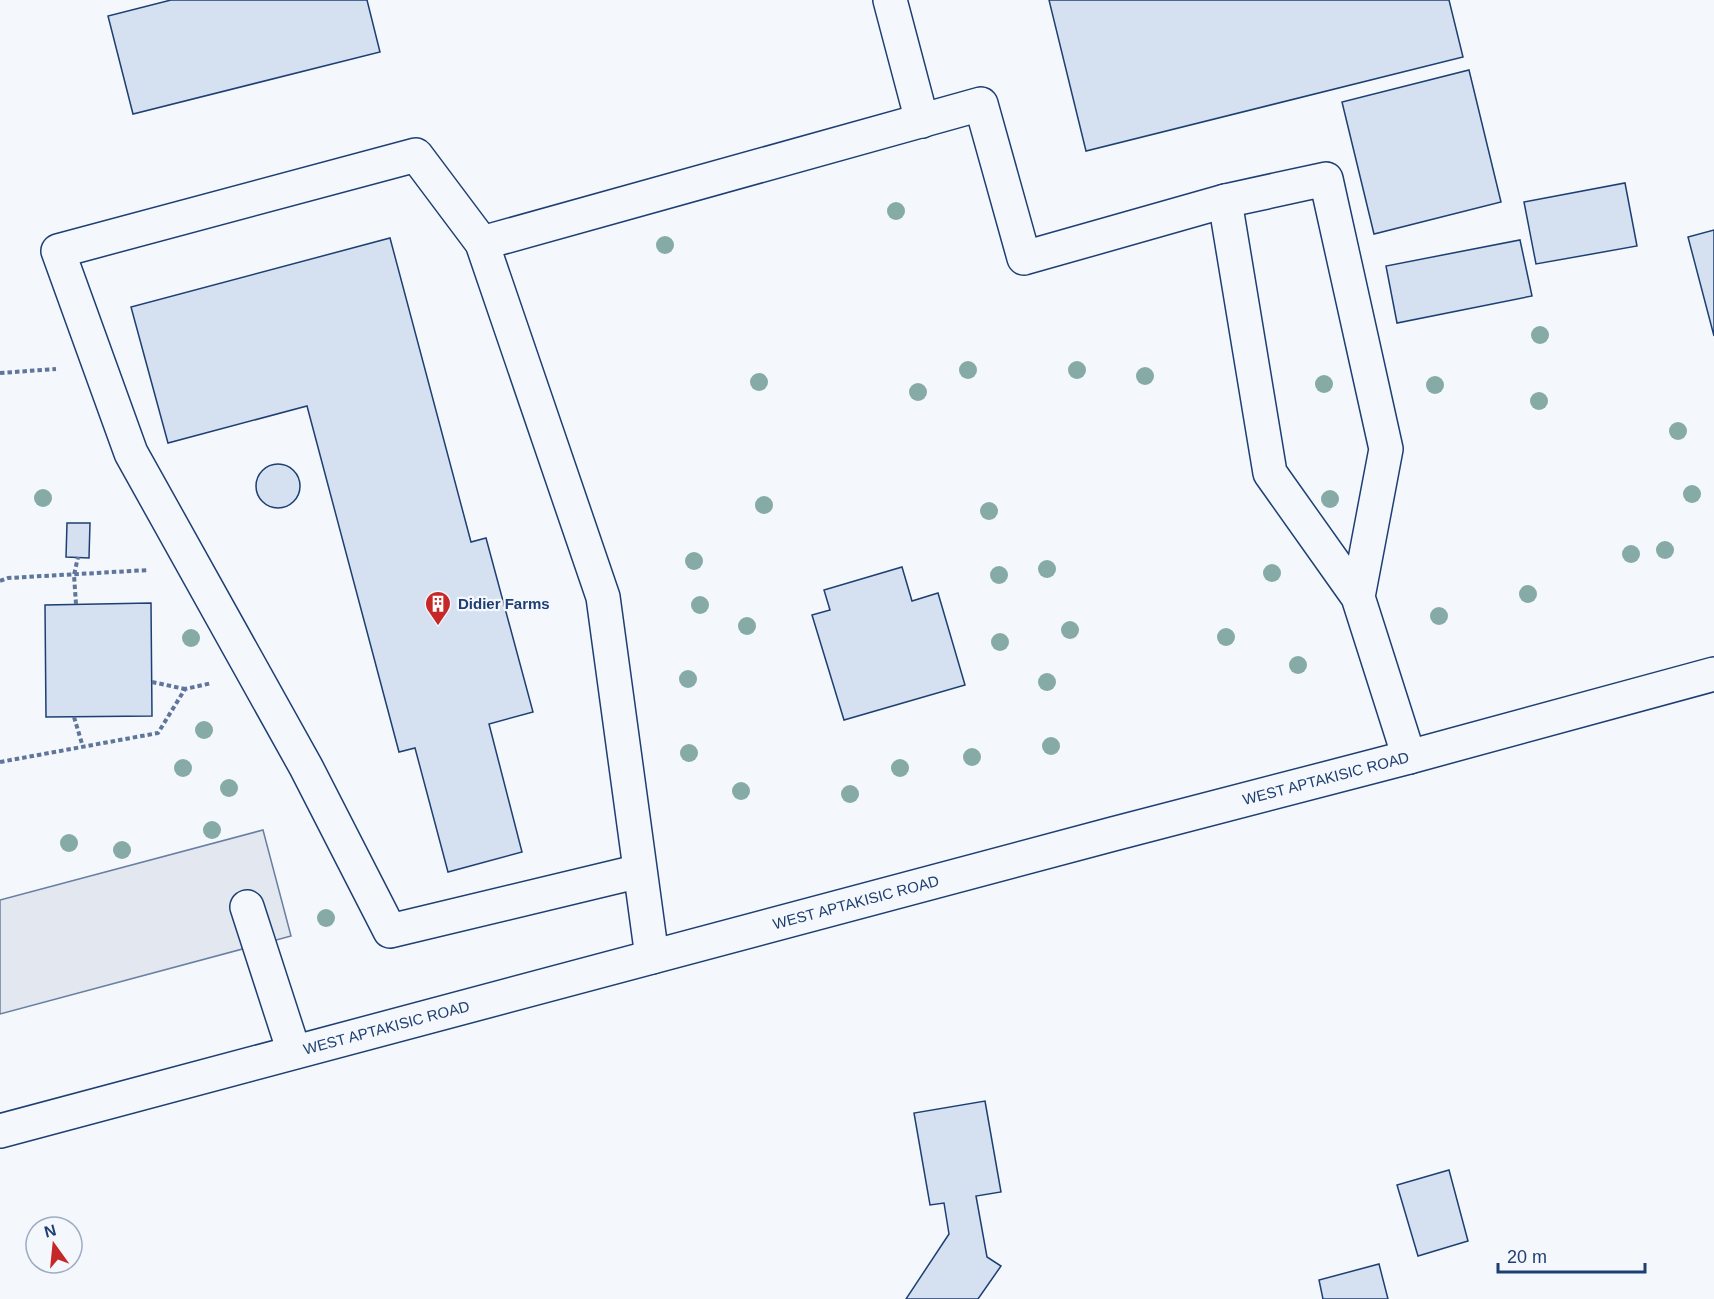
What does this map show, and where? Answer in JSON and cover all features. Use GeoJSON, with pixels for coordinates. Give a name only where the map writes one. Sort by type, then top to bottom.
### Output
{"type":"FeatureCollection","features":[{"type":"Feature","properties":{"kind":"main road"},"geometry":{"type":"LineString","coordinates":[[890,0],[922,121]]}},
{"type":"Feature","properties":{"kind":"main road"},"geometry":{"type":"LineString","coordinates":[[483,243],[981,104],[1024,258],[1225,201],[1326,179],[1386,449],[1358,597]]}},
{"type":"Feature","properties":{"kind":"main road"},"geometry":{"type":"LineString","coordinates":[[640,871],[390,930],[306,767],[131,453],[57,252],[416,155],[483,243],[603,597],[652,957]]}},
{"type":"Feature","properties":{"kind":"main road"},"geometry":{"type":"LineString","coordinates":[[1225,201],[1270,473],[1358,597],[1409,757]]}},
{"type":"Feature","properties":{"kind":"main road","name":"WEST APTAKISIC ROAD"},"geometry":{"type":"LineString","coordinates":[[0,1131],[1714,674]]}},
{"type":"Feature","properties":{"kind":"main road"},"geometry":{"type":"LineString","coordinates":[[247,907],[294,1052]]}},
{"type":"Feature","properties":{"kind":"path"},"geometry":{"type":"LineString","coordinates":[[0,373],[99,366]]}},
{"type":"Feature","properties":{"kind":"path"},"geometry":{"type":"LineString","coordinates":[[76,604],[74,575],[78,557]]}},
{"type":"Feature","properties":{"kind":"path"},"geometry":{"type":"LineString","coordinates":[[0,581],[195,568]]}},
{"type":"Feature","properties":{"kind":"path"},"geometry":{"type":"LineString","coordinates":[[152,682],[185,689],[227,682],[254,673]]}},
{"type":"Feature","properties":{"kind":"path"},"geometry":{"type":"LineString","coordinates":[[0,762],[158,733],[185,689]]}},
{"type":"Feature","properties":{"kind":"path"},"geometry":{"type":"LineString","coordinates":[[74,717],[83,747]]}},
{"type":"Feature","properties":{"kind":"shaded area"},"geometry":{"type":"Polygon","coordinates":[[[263,830],[291,936],[0,1014],[0,900],[263,830]]]}},
{"type":"Feature","properties":{"kind":"building"},"geometry":{"type":"Polygon","coordinates":[[[171,0],[367,0],[380,52],[133,114],[108,16],[171,0]]]}},
{"type":"Feature","properties":{"kind":"building"},"geometry":{"type":"Polygon","coordinates":[[[1049,0],[1449,0],[1463,57],[1086,151],[1049,0]]]}},
{"type":"Feature","properties":{"kind":"building"},"geometry":{"type":"Polygon","coordinates":[[[1469,70],[1501,202],[1374,234],[1342,102],[1469,70]]]}},
{"type":"Feature","properties":{"kind":"building"},"geometry":{"type":"Polygon","coordinates":[[[1625,183],[1637,246],[1536,264],[1524,202],[1625,183]]]}},
{"type":"Feature","properties":{"kind":"building"},"geometry":{"type":"Polygon","coordinates":[[[1714,230],[1714,336],[1688,237],[1714,230]]]}},
{"type":"Feature","properties":{"kind":"building","name":"Didier Farms"},"geometry":{"type":"Polygon","coordinates":[[[390,238],[471,542],[486,538],[533,712],[489,724],[522,852],[448,872],[415,748],[399,752],[307,406],[168,443],[131,307],[390,238]]]}},
{"type":"Feature","properties":{"kind":"building"},"geometry":{"type":"Polygon","coordinates":[[[1520,240],[1532,296],[1397,323],[1386,266],[1520,240]]]}},
{"type":"Feature","properties":{"kind":"building"},"geometry":{"type":"Polygon","coordinates":[[[278,464],[293,471],[300,486],[293,501],[278,508],[263,501],[256,486],[263,471],[278,464]]]}},
{"type":"Feature","properties":{"kind":"building"},"geometry":{"type":"Polygon","coordinates":[[[67,523],[90,523],[89,558],[66,557],[67,523]]]}},
{"type":"Feature","properties":{"kind":"building"},"geometry":{"type":"Polygon","coordinates":[[[902,567],[912,601],[938,593],[965,685],[844,720],[812,615],[830,610],[824,590],[902,567]]]}},
{"type":"Feature","properties":{"kind":"building"},"geometry":{"type":"Polygon","coordinates":[[[151,603],[152,716],[46,717],[45,605],[151,603]]]}},
{"type":"Feature","properties":{"kind":"building"},"geometry":{"type":"Polygon","coordinates":[[[985,1101],[1001,1192],[976,1196],[987,1257],[1001,1266],[978,1299],[906,1299],[949,1234],[944,1203],[930,1205],[914,1113],[985,1101]]]}},
{"type":"Feature","properties":{"kind":"building"},"geometry":{"type":"Polygon","coordinates":[[[1449,1170],[1468,1241],[1418,1256],[1397,1185],[1449,1170]]]}},
{"type":"Feature","properties":{"kind":"building"},"geometry":{"type":"Polygon","coordinates":[[[1379,1264],[1388,1299],[1323,1299],[1319,1280],[1379,1264]]]}},
{"type":"Feature","properties":{"kind":"place","name":"Didier Farms"},"geometry":{"type":"Point","coordinates":[438,627]}}]}
